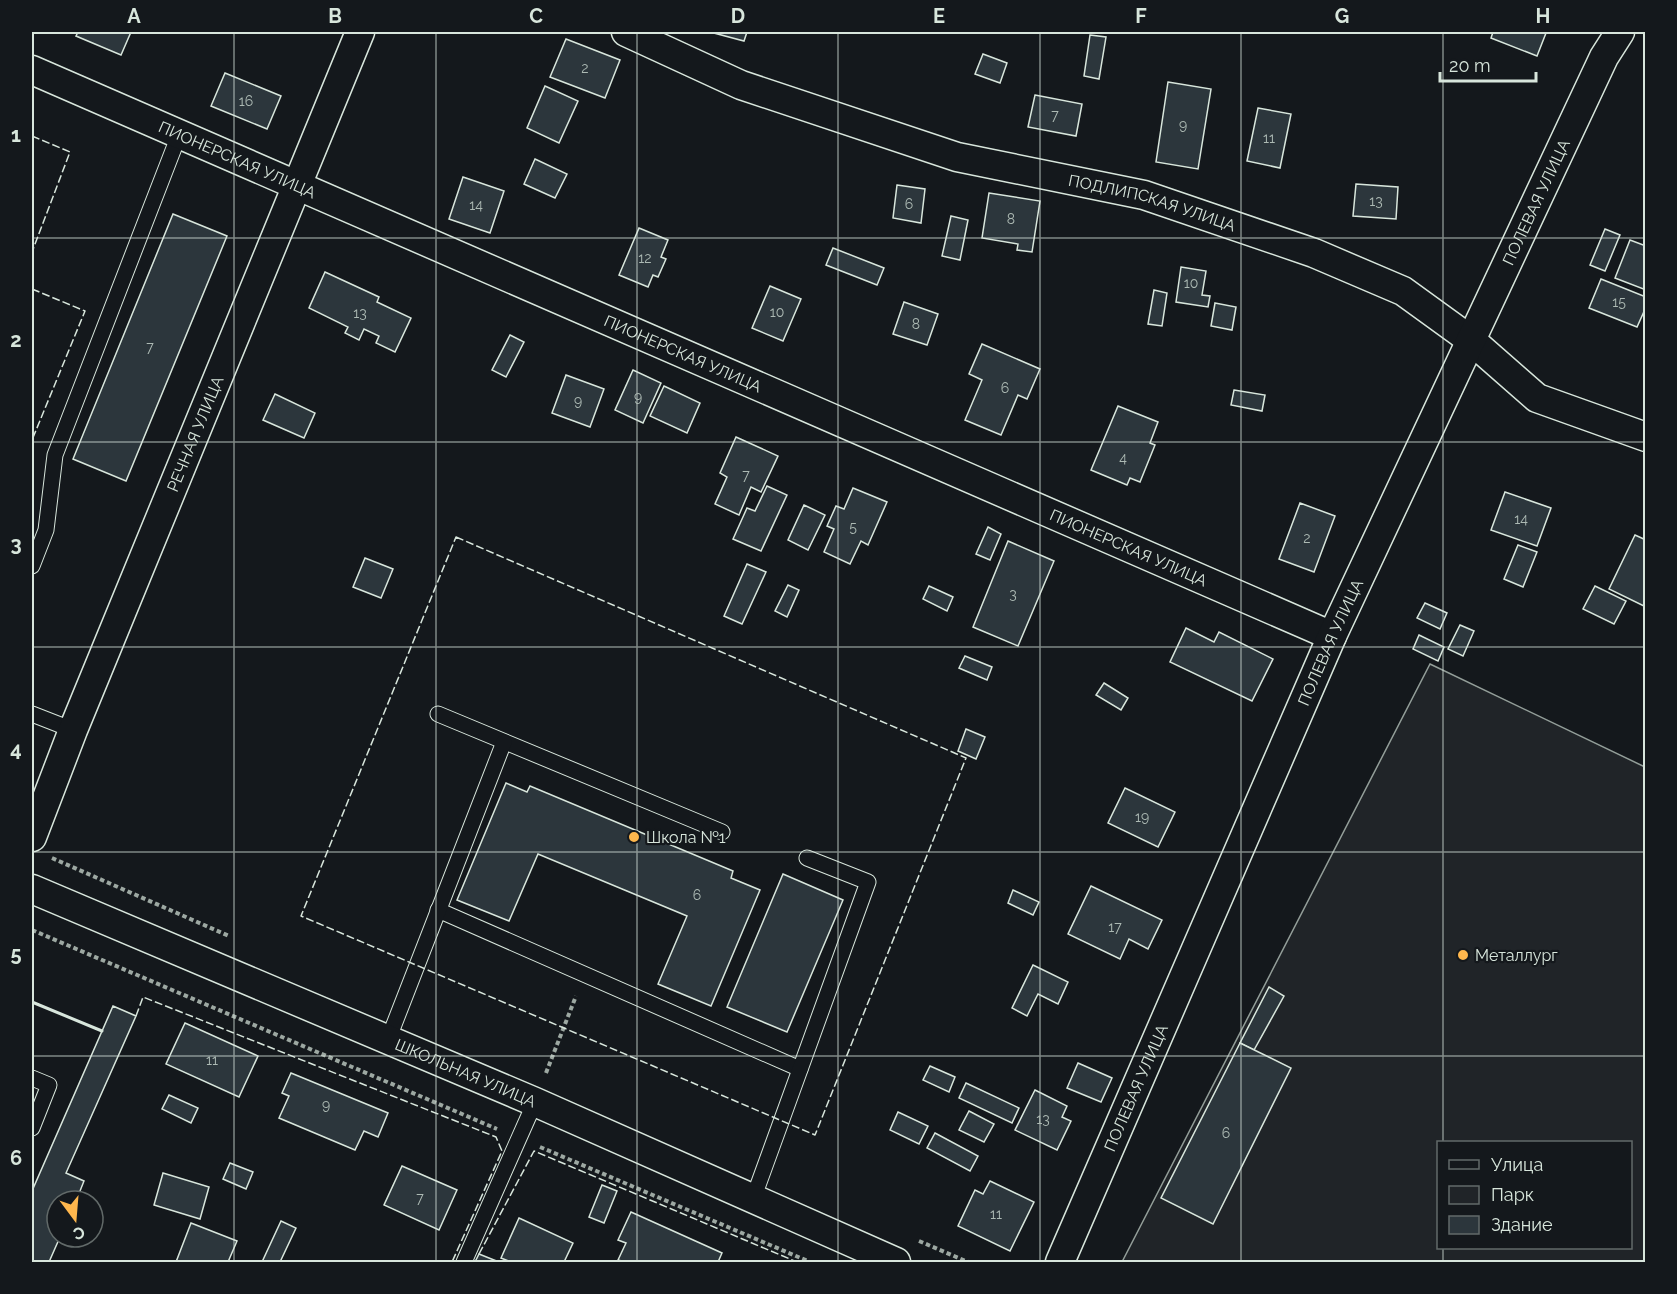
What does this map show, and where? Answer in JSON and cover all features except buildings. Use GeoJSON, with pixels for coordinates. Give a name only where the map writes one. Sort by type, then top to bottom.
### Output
{"type":"FeatureCollection","features":[{"type":"Feature","properties":{"kind":"street","name":"РЕЧНАЯ УЛИЦА"},"geometry":{"type":"LineString","coordinates":[[32,837],[73,730],[360,32]]}},
{"type":"Feature","properties":{"kind":"street","name":"ПОДЛИПСКАЯ УЛИЦА"},"geometry":{"type":"LineString","coordinates":[[626,32],[741,85],[957,157],[1144,195],[1314,253],[1403,291],[1472,341],[1537,398],[1646,437]]}},
{"type":"Feature","properties":{"kind":"street","name":"ПОЛЕВАЯ УЛИЦА"},"geometry":{"type":"LineString","coordinates":[[1060,1263],[1332,636],[1604,57],[1620,32]]}},
{"type":"Feature","properties":{"kind":"street","name":"ПИОНЕРСКАЯ УЛИЦА"},"geometry":{"type":"LineString","coordinates":[[32,70],[1332,636]]}},
{"type":"Feature","properties":{"kind":"street","name":"ШКОЛЬНАЯ УЛИЦА"},"geometry":{"type":"LineString","coordinates":[[32,890],[535,1102],[896,1263]]}},
{"type":"Feature","properties":{"kind":"lane"},"geometry":{"type":"LineString","coordinates":[[32,566],[46,530],[55,455],[179,135]]}},
{"type":"Feature","properties":{"kind":"lane"},"geometry":{"type":"LineString","coordinates":[[32,714],[73,730]]}},
{"type":"Feature","properties":{"kind":"lane"},"geometry":{"type":"LineString","coordinates":[[438,714],[722,832]]}},
{"type":"Feature","properties":{"kind":"lane"},"geometry":{"type":"LineString","coordinates":[[388,1040],[504,742]]}},
{"type":"Feature","properties":{"kind":"lane"},"geometry":{"type":"LineString","coordinates":[[753,1199],[868,882],[807,858]]}},
{"type":"Feature","properties":{"kind":"lane"},"geometry":{"type":"LineString","coordinates":[[438,910],[800,1069]]}},
{"type":"Feature","properties":{"kind":"lane"},"geometry":{"type":"LineString","coordinates":[[32,1078],[49,1085],[32,1128]]}},
{"type":"Feature","properties":{"kind":"lane"},"geometry":{"type":"LineString","coordinates":[[464,1263],[535,1102]]}},
{"type":"Feature","properties":{"kind":"path"},"geometry":{"type":"LineString","coordinates":[[32,930],[810,1263]]}},
{"type":"Feature","properties":{"kind":"path"},"geometry":{"type":"LineString","coordinates":[[535,1102],[584,974]]}},
{"type":"Feature","properties":{"kind":"green space","name":"Металлург"},"geometry":{"type":"Polygon","coordinates":[[[1430,664],[1645,767],[1645,1262],[1122,1262],[1430,664]]]}},
{"type":"Feature","properties":{"kind":"fence"},"geometry":{"type":"LineString","coordinates":[[32,136],[70,152],[32,252]]}},
{"type":"Feature","properties":{"kind":"fence"},"geometry":{"type":"LineString","coordinates":[[32,289],[85,311],[32,440]]}},
{"type":"Feature","properties":{"kind":"fence"},"geometry":{"type":"LineString","coordinates":[[456,537],[966,758],[815,1135],[301,916],[456,537]]}},
{"type":"Feature","properties":{"kind":"fence"},"geometry":{"type":"LineString","coordinates":[[136,1016],[143,997],[496,1137],[502,1151],[452,1262]]}},
{"type":"Feature","properties":{"kind":"fence"},"geometry":{"type":"LineString","coordinates":[[479,1254],[534,1151],[797,1262]]}},
{"type":"Feature","properties":{"kind":"wall"},"geometry":{"type":"LineString","coordinates":[[32,1002],[102,1031]]}},
{"type":"Feature","properties":{"kind":"place","name":"Школа №1"},"geometry":{"type":"Point","coordinates":[634,837]}},
{"type":"Feature","properties":{"kind":"place","name":"Металлург"},"geometry":{"type":"Point","coordinates":[1463,955]}}]}
